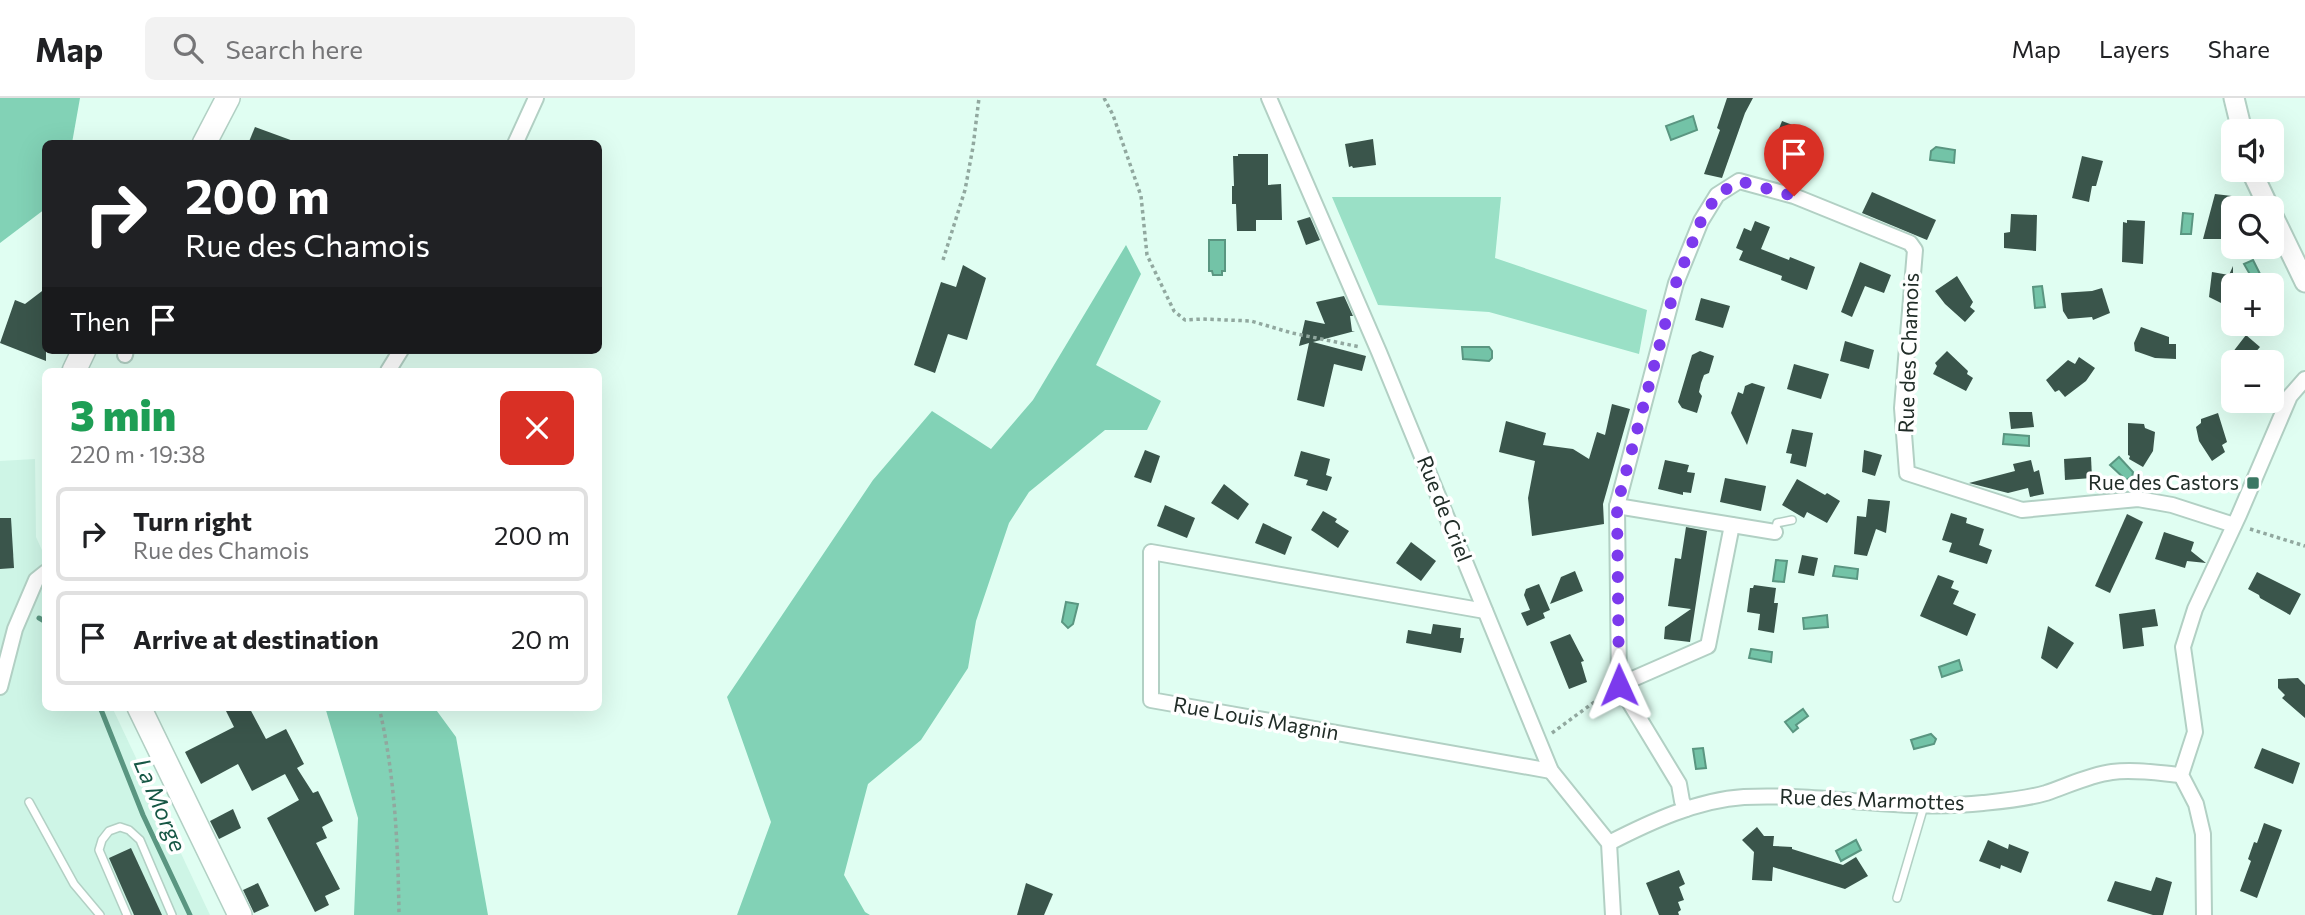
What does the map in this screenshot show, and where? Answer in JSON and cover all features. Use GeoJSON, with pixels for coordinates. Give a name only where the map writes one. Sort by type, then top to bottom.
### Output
{"type":"FeatureCollection","features":[{"type":"Feature","properties":{"kind":"main road"},"geometry":{"type":"LineString","coordinates":[[206,140],[228,98]]}},
{"type":"Feature","properties":{"kind":"main road"},"geometry":{"type":"LineString","coordinates":[[141,711],[240,915]]}},
{"type":"Feature","properties":{"kind":"street"},"geometry":{"type":"LineString","coordinates":[[516,140],[536,98]]}},
{"type":"Feature","properties":{"kind":"street","name":"Rue de Criel"},"geometry":{"type":"LineString","coordinates":[[1269,98],[1379,352],[1551,771],[1608,843]]}},
{"type":"Feature","properties":{"kind":"street"},"geometry":{"type":"LineString","coordinates":[[2234,98],[2239,119]]}},
{"type":"Feature","properties":{"kind":"street","name":"Rue des Chamois"},"geometry":{"type":"LineString","coordinates":[[1619,685],[1617,506],[1676,283],[1706,212],[1717,195],[1739,181],[1794,196],[1910,243],[1915,250],[1902,408],[1907,473],[2022,510],[2138,499],[2172,505],[2234,526]]}},
{"type":"Feature","properties":{"kind":"street"},"geometry":{"type":"LineString","coordinates":[[2284,239],[2305,282]]}},
{"type":"Feature","properties":{"kind":"street"},"geometry":{"type":"LineString","coordinates":[[2204,915],[2203,834],[2196,804],[2181,775],[2195,732],[2183,647],[2195,609],[2290,396],[2305,379]]}},
{"type":"Feature","properties":{"kind":"street"},"geometry":{"type":"LineString","coordinates":[[1617,506],[1775,533]]}},
{"type":"Feature","properties":{"kind":"street"},"geometry":{"type":"LineString","coordinates":[[1686,809],[1679,784],[1619,685],[1709,646],[1732,525]]}},
{"type":"Feature","properties":{"kind":"street","name":"Rue Louis Magnin"},"geometry":{"type":"LineString","coordinates":[[1485,611],[1152,552],[1151,700],[1551,771]]}},
{"type":"Feature","properties":{"kind":"street"},"geometry":{"type":"LineString","coordinates":[[0,687],[15,629],[36,580],[42,575]]}},
{"type":"Feature","properties":{"kind":"street","name":"Rue des Marmottes"},"geometry":{"type":"LineString","coordinates":[[1608,843],[1636,828],[1686,809],[1742,797],[1795,797],[1924,806],[1982,804],[2041,794],[2111,772],[2139,771],[2181,775]]}},
{"type":"Feature","properties":{"kind":"street"},"geometry":{"type":"LineString","coordinates":[[1608,843],[1613,915]]}},
{"type":"Feature","properties":{"kind":"lane"},"geometry":{"type":"LineString","coordinates":[[1775,533],[1777,523],[1792,520]]}},
{"type":"Feature","properties":{"kind":"lane"},"geometry":{"type":"LineString","coordinates":[[29,802],[75,884],[100,915]]}},
{"type":"Feature","properties":{"kind":"lane"},"geometry":{"type":"LineString","coordinates":[[1897,898],[1924,806]]}},
{"type":"Feature","properties":{"kind":"lane"},"geometry":{"type":"LineString","coordinates":[[127,915],[99,850],[109,831],[120,827],[140,840],[172,915]]}},
{"type":"Feature","properties":{"kind":"path"},"geometry":{"type":"LineString","coordinates":[[943,260],[965,190],[979,98]]}},
{"type":"Feature","properties":{"kind":"path"},"geometry":{"type":"LineString","coordinates":[[1104,98],[1141,196],[1147,256],[1174,311],[1185,320],[1251,321],[1379,352]]}},
{"type":"Feature","properties":{"kind":"path"},"geometry":{"type":"LineString","coordinates":[[2234,526],[2305,546]]}},
{"type":"Feature","properties":{"kind":"path"},"geometry":{"type":"LineString","coordinates":[[1539,743],[1619,685]]}},
{"type":"Feature","properties":{"kind":"path"},"geometry":{"type":"LineString","coordinates":[[380,711],[389,748],[399,915]]}},
{"type":"Feature","properties":{"kind":"shaded area"},"geometry":{"type":"Polygon","coordinates":[[[0,98],[80,98],[73,140],[42,140],[42,211],[0,243],[0,98]]]}},
{"type":"Feature","properties":{"kind":"shaded area"},"geometry":{"type":"Polygon","coordinates":[[[1693,116],[1697,130],[1671,140],[1666,126],[1693,116]]]}},
{"type":"Feature","properties":{"kind":"shaded area"},"geometry":{"type":"Polygon","coordinates":[[[1936,147],[1955,150],[1954,163],[1930,160],[1931,151],[1936,147]]]}},
{"type":"Feature","properties":{"kind":"shaded area"},"geometry":{"type":"Polygon","coordinates":[[[1332,197],[1501,197],[1495,258],[1647,310],[1639,354],[1489,312],[1378,305],[1332,197]]]}},
{"type":"Feature","properties":{"kind":"shaded area"},"geometry":{"type":"Polygon","coordinates":[[[2183,213],[2193,214],[2191,234],[2181,234],[2183,213]]]}},
{"type":"Feature","properties":{"kind":"shaded area"},"geometry":{"type":"Polygon","coordinates":[[[1209,240],[1225,240],[1225,271],[1222,271],[1222,275],[1213,275],[1212,271],[1209,271],[1209,240]]]}},
{"type":"Feature","properties":{"kind":"shaded area"},"geometry":{"type":"Polygon","coordinates":[[[1126,245],[1141,274],[1096,365],[1161,401],[1147,430],[1105,430],[1029,492],[1009,523],[976,621],[968,668],[921,740],[868,784],[844,875],[865,912],[870,915],[737,915],[771,822],[727,697],[873,480],[932,411],[991,449],[1033,400],[1126,245]]]}},
{"type":"Feature","properties":{"kind":"shaded area"},"geometry":{"type":"Polygon","coordinates":[[[2253,260],[2260,273],[2249,273],[2244,264],[2253,260]]]}},
{"type":"Feature","properties":{"kind":"shaded area"},"geometry":{"type":"Polygon","coordinates":[[[2042,286],[2045,307],[2035,308],[2033,287],[2042,286]]]}},
{"type":"Feature","properties":{"kind":"shaded area"},"geometry":{"type":"Polygon","coordinates":[[[1462,347],[1489,347],[1492,358],[1489,361],[1463,359],[1462,347]]]}},
{"type":"Feature","properties":{"kind":"shaded area"},"geometry":{"type":"Polygon","coordinates":[[[2004,434],[2029,436],[2029,446],[2003,444],[2004,434]]]}},
{"type":"Feature","properties":{"kind":"shaded area"},"geometry":{"type":"Polygon","coordinates":[[[2119,457],[2133,472],[2132,477],[2126,480],[2110,465],[2119,457]]]}},
{"type":"Feature","properties":{"kind":"shaded area"},"geometry":{"type":"Polygon","coordinates":[[[35,459],[36,537],[42,550],[42,711],[114,711],[210,915],[0,915],[0,461],[35,459]]]}},
{"type":"Feature","properties":{"kind":"shaded area"},"geometry":{"type":"Polygon","coordinates":[[[1776,560],[1787,561],[1784,582],[1773,581],[1776,560]]]}},
{"type":"Feature","properties":{"kind":"shaded area"},"geometry":{"type":"Polygon","coordinates":[[[1835,566],[1858,569],[1857,579],[1833,576],[1835,566]]]}},
{"type":"Feature","properties":{"kind":"shaded area"},"geometry":{"type":"Polygon","coordinates":[[[1066,602],[1078,604],[1073,624],[1068,628],[1062,622],[1066,602]]]}},
{"type":"Feature","properties":{"kind":"shaded area"},"geometry":{"type":"Polygon","coordinates":[[[1827,615],[1828,627],[1804,629],[1803,618],[1827,615]]]}},
{"type":"Feature","properties":{"kind":"shaded area"},"geometry":{"type":"Polygon","coordinates":[[[1751,649],[1772,652],[1771,662],[1749,658],[1751,649]]]}},
{"type":"Feature","properties":{"kind":"shaded area"},"geometry":{"type":"Polygon","coordinates":[[[1959,660],[1962,670],[1942,677],[1939,667],[1959,660]]]}},
{"type":"Feature","properties":{"kind":"shaded area"},"geometry":{"type":"Polygon","coordinates":[[[1803,709],[1808,716],[1796,725],[1798,728],[1793,732],[1785,722],[1803,709]]]}},
{"type":"Feature","properties":{"kind":"shaded area"},"geometry":{"type":"Polygon","coordinates":[[[326,711],[437,711],[456,737],[488,915],[354,915],[358,818],[326,711]]]}},
{"type":"Feature","properties":{"kind":"shaded area"},"geometry":{"type":"Polygon","coordinates":[[[1931,734],[1936,739],[1934,744],[1914,749],[1911,740],[1931,734]]]}},
{"type":"Feature","properties":{"kind":"shaded area"},"geometry":{"type":"Polygon","coordinates":[[[1703,748],[1706,768],[1696,769],[1693,749],[1703,748]]]}},
{"type":"Feature","properties":{"kind":"shaded area"},"geometry":{"type":"Polygon","coordinates":[[[1856,840],[1861,850],[1841,861],[1836,851],[1856,840]]]}},
{"type":"Feature","properties":{"kind":"building"},"geometry":{"type":"Polygon","coordinates":[[[1727,98],[1753,98],[1722,178],[1704,174],[1720,130],[1717,128],[1727,98]]]}},
{"type":"Feature","properties":{"kind":"building"},"geometry":{"type":"Polygon","coordinates":[[[1782,121],[1811,132],[1797,168],[1768,157],[1782,121]]]}},
{"type":"Feature","properties":{"kind":"building"},"geometry":{"type":"Polygon","coordinates":[[[255,127],[291,140],[250,140],[255,127]]]}},
{"type":"Feature","properties":{"kind":"building"},"geometry":{"type":"Polygon","coordinates":[[[1373,139],[1376,165],[1349,167],[1345,144],[1373,139]]]}},
{"type":"Feature","properties":{"kind":"building"},"geometry":{"type":"Polygon","coordinates":[[[1268,154],[1268,185],[1281,184],[1282,220],[1256,220],[1256,231],[1237,231],[1232,186],[1233,156],[1268,154]]]}},
{"type":"Feature","properties":{"kind":"building"},"geometry":{"type":"Polygon","coordinates":[[[2082,156],[2103,161],[2096,186],[2092,186],[2089,202],[2072,198],[2082,156]]]}},
{"type":"Feature","properties":{"kind":"building"},"geometry":{"type":"Polygon","coordinates":[[[1872,192],[1936,220],[1927,240],[1862,213],[1872,192]]]}},
{"type":"Feature","properties":{"kind":"building"},"geometry":{"type":"Polygon","coordinates":[[[2215,194],[2232,196],[2221,196],[2221,239],[2203,239],[2215,194]]]}},
{"type":"Feature","properties":{"kind":"building"},"geometry":{"type":"Polygon","coordinates":[[[2011,214],[2037,215],[2036,251],[2004,248],[2004,233],[2010,232],[2011,214]]]}},
{"type":"Feature","properties":{"kind":"building"},"geometry":{"type":"Polygon","coordinates":[[[1310,217],[1320,240],[1306,245],[1297,221],[1310,217]]]}},
{"type":"Feature","properties":{"kind":"building"},"geometry":{"type":"Polygon","coordinates":[[[2127,220],[2145,221],[2143,264],[2122,262],[2123,222],[2127,223],[2127,220]]]}},
{"type":"Feature","properties":{"kind":"building"},"geometry":{"type":"Polygon","coordinates":[[[1755,221],[1770,227],[1761,249],[1815,267],[1807,290],[1781,280],[1782,276],[1739,260],[1743,251],[1736,248],[1744,228],[1751,231],[1755,221]]]}},
{"type":"Feature","properties":{"kind":"building"},"geometry":{"type":"Polygon","coordinates":[[[1860,262],[1891,275],[1884,293],[1865,286],[1852,317],[1841,312],[1860,262]]]}},
{"type":"Feature","properties":{"kind":"building"},"geometry":{"type":"Polygon","coordinates":[[[963,265],[986,278],[967,340],[948,334],[935,373],[914,365],[941,282],[956,287],[963,265]]]}},
{"type":"Feature","properties":{"kind":"building"},"geometry":{"type":"Polygon","coordinates":[[[2212,272],[2221,274],[2221,303],[2209,297],[2212,272]]]}},
{"type":"Feature","properties":{"kind":"building"},"geometry":{"type":"Polygon","coordinates":[[[1957,276],[1973,302],[1970,307],[1975,311],[1965,322],[1935,291],[1957,276]]]}},
{"type":"Feature","properties":{"kind":"building"},"geometry":{"type":"Polygon","coordinates":[[[2102,288],[2110,313],[2093,320],[2092,317],[2068,319],[2063,311],[2061,293],[2102,288]]]}},
{"type":"Feature","properties":{"kind":"building"},"geometry":{"type":"Polygon","coordinates":[[[42,291],[42,354],[46,354],[46,361],[0,343],[15,300],[25,304],[42,291]]]}},
{"type":"Feature","properties":{"kind":"building"},"geometry":{"type":"Polygon","coordinates":[[[1344,296],[1353,316],[1350,316],[1352,331],[1355,331],[1313,342],[1366,356],[1362,371],[1334,364],[1324,407],[1297,400],[1309,343],[1299,346],[1305,320],[1325,324],[1316,302],[1344,296]]]}},
{"type":"Feature","properties":{"kind":"building"},"geometry":{"type":"Polygon","coordinates":[[[1701,298],[1730,306],[1723,328],[1695,320],[1701,298]]]}},
{"type":"Feature","properties":{"kind":"building"},"geometry":{"type":"Polygon","coordinates":[[[2141,327],[2169,337],[2169,344],[2176,344],[2176,359],[2155,358],[2135,351],[2134,343],[2141,327]]]}},
{"type":"Feature","properties":{"kind":"building"},"geometry":{"type":"Polygon","coordinates":[[[2245,336],[2260,347],[2257,350],[2234,350],[2245,336]]]}},
{"type":"Feature","properties":{"kind":"building"},"geometry":{"type":"Polygon","coordinates":[[[1845,341],[1874,350],[1869,369],[1840,361],[1845,341]]]}},
{"type":"Feature","properties":{"kind":"building"},"geometry":{"type":"Polygon","coordinates":[[[1700,351],[1714,356],[1709,373],[1704,375],[1701,383],[1699,392],[1702,396],[1697,413],[1682,408],[1678,402],[1692,355],[1700,351]]]}},
{"type":"Feature","properties":{"kind":"building"},"geometry":{"type":"Polygon","coordinates":[[[1947,351],[1973,378],[1966,391],[1933,374],[1937,366],[1935,363],[1947,351]]]}},
{"type":"Feature","properties":{"kind":"building"},"geometry":{"type":"Polygon","coordinates":[[[2079,357],[2095,368],[2086,381],[2065,397],[2059,390],[2055,392],[2046,380],[2068,360],[2075,364],[2079,357]]]}},
{"type":"Feature","properties":{"kind":"building"},"geometry":{"type":"Polygon","coordinates":[[[1794,364],[1829,374],[1821,399],[1787,389],[1794,364]]]}},
{"type":"Feature","properties":{"kind":"building"},"geometry":{"type":"Polygon","coordinates":[[[1752,383],[1765,387],[1747,445],[1731,413],[1738,392],[1743,394],[1745,386],[1752,383]]]}},
{"type":"Feature","properties":{"kind":"building"},"geometry":{"type":"Polygon","coordinates":[[[1612,404],[1630,409],[1603,504],[1604,524],[1532,536],[1528,498],[1535,461],[1499,452],[1506,421],[1546,433],[1543,445],[1573,449],[1589,459],[1597,432],[1605,435],[1612,404]]]}},
{"type":"Feature","properties":{"kind":"building"},"geometry":{"type":"Polygon","coordinates":[[[2009,412],[2032,412],[2034,427],[2011,429],[2009,412]]]}},
{"type":"Feature","properties":{"kind":"building"},"geometry":{"type":"Polygon","coordinates":[[[2218,413],[2227,442],[2222,445],[2225,452],[2212,461],[2199,441],[2196,427],[2201,423],[2201,419],[2218,413]]]}},
{"type":"Feature","properties":{"kind":"building"},"geometry":{"type":"Polygon","coordinates":[[[2128,423],[2144,424],[2145,428],[2155,432],[2153,451],[2143,467],[2129,459],[2128,423]]]}},
{"type":"Feature","properties":{"kind":"building"},"geometry":{"type":"Polygon","coordinates":[[[1792,429],[1813,433],[1806,467],[1790,463],[1792,454],[1786,453],[1792,429]]]}},
{"type":"Feature","properties":{"kind":"building"},"geometry":{"type":"Polygon","coordinates":[[[1145,450],[1160,456],[1151,483],[1134,477],[1145,450]]]}},
{"type":"Feature","properties":{"kind":"building"},"geometry":{"type":"Polygon","coordinates":[[[1864,450],[1882,455],[1875,476],[1862,472],[1864,450]]]}},
{"type":"Feature","properties":{"kind":"building"},"geometry":{"type":"Polygon","coordinates":[[[1301,451],[1330,459],[1326,475],[1332,477],[1327,491],[1306,485],[1308,480],[1294,476],[1301,451]]]}},
{"type":"Feature","properties":{"kind":"building"},"geometry":{"type":"Polygon","coordinates":[[[2091,457],[2092,478],[2065,480],[2064,459],[2091,457]]]}},
{"type":"Feature","properties":{"kind":"building"},"geometry":{"type":"Polygon","coordinates":[[[1665,460],[1689,465],[1687,472],[1695,473],[1691,493],[1683,492],[1683,495],[1658,489],[1665,460]]]}},
{"type":"Feature","properties":{"kind":"building"},"geometry":{"type":"Polygon","coordinates":[[[2031,460],[2034,472],[2039,470],[2044,494],[2030,497],[2028,488],[2008,493],[1969,483],[2015,471],[2013,464],[2031,460]]]}},
{"type":"Feature","properties":{"kind":"building"},"geometry":{"type":"Polygon","coordinates":[[[1725,478],[1766,486],[1761,511],[1720,502],[1725,478]]]}},
{"type":"Feature","properties":{"kind":"building"},"geometry":{"type":"Polygon","coordinates":[[[1797,479],[1840,501],[1827,523],[1807,512],[1804,518],[1782,505],[1797,479]]]}},
{"type":"Feature","properties":{"kind":"building"},"geometry":{"type":"Polygon","coordinates":[[[1224,484],[1249,504],[1238,520],[1211,503],[1224,484]]]}},
{"type":"Feature","properties":{"kind":"building"},"geometry":{"type":"Polygon","coordinates":[[[1868,499],[1890,501],[1886,533],[1876,529],[1867,556],[1854,554],[1857,516],[1866,517],[1868,499]]]}},
{"type":"Feature","properties":{"kind":"building"},"geometry":{"type":"Polygon","coordinates":[[[1165,505],[1195,518],[1187,538],[1157,526],[1165,505]]]}},
{"type":"Feature","properties":{"kind":"building"},"geometry":{"type":"Polygon","coordinates":[[[1323,511],[1337,519],[1335,522],[1349,531],[1338,548],[1311,530],[1323,511]]]}},
{"type":"Feature","properties":{"kind":"building"},"geometry":{"type":"Polygon","coordinates":[[[1951,513],[1967,518],[1966,523],[1984,529],[1979,545],[1992,550],[1987,564],[1949,552],[1952,543],[1942,540],[1951,513]]]}},
{"type":"Feature","properties":{"kind":"building"},"geometry":{"type":"Polygon","coordinates":[[[2127,514],[2143,522],[2110,593],[2095,586],[2127,514]]]}},
{"type":"Feature","properties":{"kind":"building"},"geometry":{"type":"Polygon","coordinates":[[[0,518],[11,518],[14,568],[0,569],[0,518]]]}},
{"type":"Feature","properties":{"kind":"building"},"geometry":{"type":"Polygon","coordinates":[[[1263,523],[1292,537],[1285,555],[1255,543],[1263,523]]]}},
{"type":"Feature","properties":{"kind":"building"},"geometry":{"type":"Polygon","coordinates":[[[1686,527],[1707,531],[1690,642],[1664,639],[1665,627],[1691,609],[1668,606],[1675,558],[1681,559],[1686,527]]]}},
{"type":"Feature","properties":{"kind":"building"},"geometry":{"type":"Polygon","coordinates":[[[2164,532],[2194,542],[2191,551],[2206,563],[2187,561],[2185,568],[2155,559],[2164,532]]]}},
{"type":"Feature","properties":{"kind":"building"},"geometry":{"type":"Polygon","coordinates":[[[1411,542],[1436,561],[1421,581],[1396,563],[1411,542]]]}},
{"type":"Feature","properties":{"kind":"building"},"geometry":{"type":"Polygon","coordinates":[[[1802,555],[1818,558],[1814,576],[1798,573],[1802,555]]]}},
{"type":"Feature","properties":{"kind":"building"},"geometry":{"type":"Polygon","coordinates":[[[1575,571],[1583,591],[1550,604],[1561,577],[1575,571]]]}},
{"type":"Feature","properties":{"kind":"building"},"geometry":{"type":"Polygon","coordinates":[[[2257,572],[2301,594],[2290,615],[2248,589],[2257,572]]]}},
{"type":"Feature","properties":{"kind":"building"},"geometry":{"type":"Polygon","coordinates":[[[1938,575],[1954,581],[1951,588],[1959,591],[1953,604],[1976,614],[1967,636],[1920,616],[1938,575]]]}},
{"type":"Feature","properties":{"kind":"building"},"geometry":{"type":"Polygon","coordinates":[[[1539,584],[1550,610],[1543,613],[1545,618],[1527,626],[1521,613],[1530,610],[1524,595],[1526,589],[1539,584]]]}},
{"type":"Feature","properties":{"kind":"building"},"geometry":{"type":"Polygon","coordinates":[[[1754,585],[1776,588],[1774,603],[1778,603],[1774,633],[1758,630],[1760,614],[1747,612],[1750,588],[1754,585]]]}},
{"type":"Feature","properties":{"kind":"building"},"geometry":{"type":"Polygon","coordinates":[[[2155,609],[2158,626],[2142,628],[2144,646],[2123,649],[2119,614],[2155,609]]]}},
{"type":"Feature","properties":{"kind":"building"},"geometry":{"type":"Polygon","coordinates":[[[1433,624],[1461,628],[1460,638],[1464,638],[1461,653],[1406,643],[1408,630],[1431,634],[1433,624]]]}},
{"type":"Feature","properties":{"kind":"building"},"geometry":{"type":"Polygon","coordinates":[[[2048,626],[2074,643],[2057,669],[2041,658],[2048,626]]]}},
{"type":"Feature","properties":{"kind":"building"},"geometry":{"type":"Polygon","coordinates":[[[1570,634],[1584,661],[1581,662],[1587,682],[1569,689],[1550,642],[1570,634]]]}},
{"type":"Feature","properties":{"kind":"building"},"geometry":{"type":"Polygon","coordinates":[[[2298,678],[2305,685],[2305,718],[2282,698],[2285,695],[2278,688],[2278,679],[2298,678]]]}},
{"type":"Feature","properties":{"kind":"building"},"geometry":{"type":"Polygon","coordinates":[[[226,711],[251,711],[266,739],[286,729],[304,764],[297,768],[313,793],[318,791],[333,821],[322,827],[327,838],[316,843],[340,889],[325,896],[329,905],[315,912],[267,818],[299,800],[285,774],[252,791],[238,764],[201,784],[185,752],[234,727],[226,711]]]}},
{"type":"Feature","properties":{"kind":"building"},"geometry":{"type":"Polygon","coordinates":[[[2262,748],[2300,763],[2293,784],[2254,768],[2262,748]]]}},
{"type":"Feature","properties":{"kind":"building"},"geometry":{"type":"Polygon","coordinates":[[[233,809],[241,828],[219,839],[210,821],[233,809]]]}},
{"type":"Feature","properties":{"kind":"building"},"geometry":{"type":"Polygon","coordinates":[[[2264,823],[2282,830],[2257,898],[2240,891],[2251,861],[2248,859],[2254,842],[2257,843],[2264,823]]]}},
{"type":"Feature","properties":{"kind":"building"},"geometry":{"type":"Polygon","coordinates":[[[1757,827],[1764,836],[1774,836],[1773,846],[1792,847],[1843,865],[1856,857],[1868,876],[1845,889],[1773,867],[1772,881],[1752,880],[1754,852],[1742,840],[1757,827]]]}},
{"type":"Feature","properties":{"kind":"building"},"geometry":{"type":"Polygon","coordinates":[[[1988,840],[2008,849],[2009,844],[2029,852],[2021,873],[2001,865],[2000,869],[1979,861],[1988,840]]]}},
{"type":"Feature","properties":{"kind":"building"},"geometry":{"type":"Polygon","coordinates":[[[131,848],[162,915],[134,915],[109,858],[131,848]]]}},
{"type":"Feature","properties":{"kind":"building"},"geometry":{"type":"Polygon","coordinates":[[[1679,870],[1685,884],[1679,887],[1684,900],[1678,902],[1681,910],[1679,915],[1659,915],[1646,883],[1679,870]]]}},
{"type":"Feature","properties":{"kind":"building"},"geometry":{"type":"Polygon","coordinates":[[[2156,877],[2172,882],[2163,915],[2153,915],[2107,901],[2115,881],[2151,891],[2156,877]]]}},
{"type":"Feature","properties":{"kind":"building"},"geometry":{"type":"Polygon","coordinates":[[[258,883],[269,906],[254,913],[243,890],[258,883]]]}},
{"type":"Feature","properties":{"kind":"building"},"geometry":{"type":"Polygon","coordinates":[[[1026,883],[1053,894],[1044,915],[1017,915],[1026,883]]]}},
{"type":"Feature","properties":{"kind":"waterway","name":"La Morge"},"geometry":{"type":"LineString","coordinates":[[102,711],[143,815],[190,915]]}},
{"type":"Feature","properties":{"kind":"place","name":"Rue des Castors"},"geometry":{"type":"Point","coordinates":[2253,483]}},
{"type":"Feature","properties":{"kind":"route"},"geometry":{"type":"LineString","coordinates":[[1619,685],[1617,506],[1676,283],[1701,221],[1717,195],[1739,181],[1794,196]]}}]}
